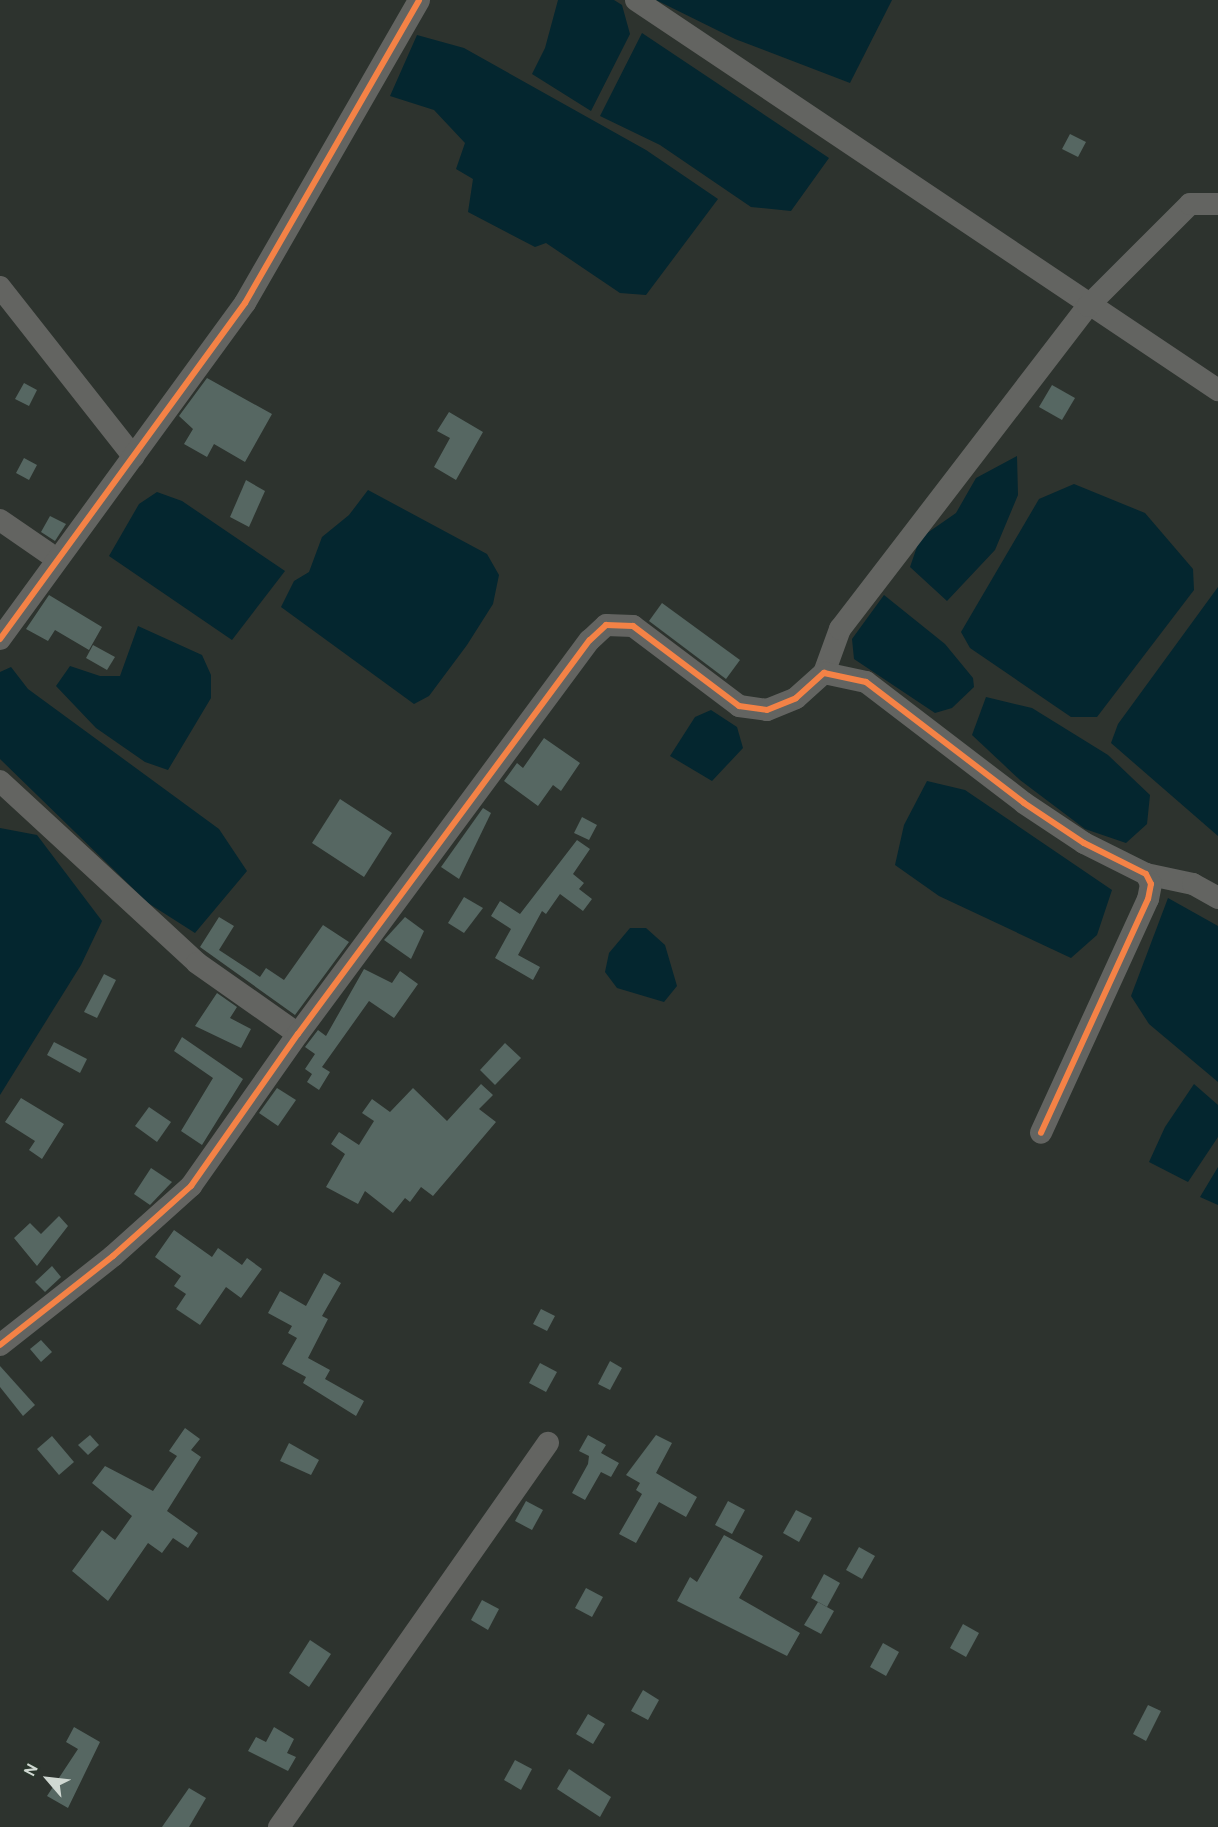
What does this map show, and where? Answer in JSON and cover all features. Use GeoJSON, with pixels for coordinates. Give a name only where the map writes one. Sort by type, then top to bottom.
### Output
{"type":"FeatureCollection","features":[{"type":"Feature","properties":{"kind":"street"},"geometry":{"type":"LineString","coordinates":[[0,639],[246,303],[419,0]]}},
{"type":"Feature","properties":{"kind":"street"},"geometry":{"type":"LineString","coordinates":[[636,0],[1088,306],[1218,390]]}},
{"type":"Feature","properties":{"kind":"street"},"geometry":{"type":"LineString","coordinates":[[0,1345],[113,1256],[191,1186],[298,1034],[590,640],[606,625],[633,626],[739,706],[767,710],[796,698],[824,674],[840,629],[1088,306],[1191,204],[1218,204]]}},
{"type":"Feature","properties":{"kind":"street"},"geometry":{"type":"LineString","coordinates":[[0,286],[134,457]]}},
{"type":"Feature","properties":{"kind":"street"},"geometry":{"type":"LineString","coordinates":[[0,520],[48,553]]}},
{"type":"Feature","properties":{"kind":"street"},"geometry":{"type":"LineString","coordinates":[[824,674],[866,682],[1024,803],[1084,843],[1146,874],[1193,884],[1218,898]]}},
{"type":"Feature","properties":{"kind":"street"},"geometry":{"type":"LineString","coordinates":[[0,781],[197,963],[298,1034]]}},
{"type":"Feature","properties":{"kind":"street"},"geometry":{"type":"LineString","coordinates":[[1041,1133],[1148,899],[1151,884],[1146,874]]}},
{"type":"Feature","properties":{"kind":"street"},"geometry":{"type":"LineString","coordinates":[[279,1827],[548,1443]]}},
{"type":"Feature","properties":{"kind":"water"},"geometry":{"type":"Polygon","coordinates":[[[558,0],[614,0],[622,5],[630,34],[591,111],[532,74],[545,48],[558,0]]]}},
{"type":"Feature","properties":{"kind":"water"},"geometry":{"type":"Polygon","coordinates":[[[656,0],[892,0],[850,83],[735,39],[656,0]]]}},
{"type":"Feature","properties":{"kind":"water"},"geometry":{"type":"Polygon","coordinates":[[[642,33],[829,158],[791,211],[751,207],[660,145],[600,116],[642,33]]]}},
{"type":"Feature","properties":{"kind":"water"},"geometry":{"type":"Polygon","coordinates":[[[417,35],[464,48],[646,150],[718,199],[646,295],[620,293],[546,243],[535,247],[468,212],[473,179],[456,169],[465,143],[434,110],[390,96],[417,35]]]}},
{"type":"Feature","properties":{"kind":"water"},"geometry":{"type":"Polygon","coordinates":[[[1017,456],[1018,495],[995,550],[947,601],[910,567],[920,538],[956,513],[976,478],[1017,456]]]}},
{"type":"Feature","properties":{"kind":"water"},"geometry":{"type":"Polygon","coordinates":[[[1074,484],[1145,513],[1193,569],[1194,590],[1097,717],[1071,717],[970,648],[961,632],[1039,499],[1074,484]]]}},
{"type":"Feature","properties":{"kind":"water"},"geometry":{"type":"Polygon","coordinates":[[[368,490],[487,554],[499,575],[493,604],[467,645],[429,696],[414,704],[281,607],[294,581],[309,572],[322,537],[349,515],[368,490]]]}},
{"type":"Feature","properties":{"kind":"water"},"geometry":{"type":"Polygon","coordinates":[[[157,492],[182,501],[285,571],[232,640],[109,556],[139,504],[157,492]]]}},
{"type":"Feature","properties":{"kind":"water"},"geometry":{"type":"Polygon","coordinates":[[[1218,587],[1218,836],[1111,743],[1118,724],[1218,587]]]}},
{"type":"Feature","properties":{"kind":"water"},"geometry":{"type":"Polygon","coordinates":[[[884,595],[945,644],[973,678],[974,687],[952,708],[935,713],[854,659],[852,639],[884,595]]]}},
{"type":"Feature","properties":{"kind":"water"},"geometry":{"type":"Polygon","coordinates":[[[138,626],[202,655],[211,675],[211,698],[168,770],[145,762],[96,728],[56,686],[70,666],[100,676],[120,676],[138,626]]]}},
{"type":"Feature","properties":{"kind":"water"},"geometry":{"type":"Polygon","coordinates":[[[11,667],[28,689],[219,829],[247,871],[195,933],[148,903],[0,759],[0,672],[11,667]]]}},
{"type":"Feature","properties":{"kind":"water"},"geometry":{"type":"Polygon","coordinates":[[[986,697],[1032,708],[1108,755],[1150,795],[1147,824],[1126,843],[1085,829],[1020,780],[972,735],[986,697]]]}},
{"type":"Feature","properties":{"kind":"water"},"geometry":{"type":"Polygon","coordinates":[[[711,710],[737,727],[743,748],[712,781],[670,756],[695,717],[711,710]]]}},
{"type":"Feature","properties":{"kind":"water"},"geometry":{"type":"Polygon","coordinates":[[[927,781],[965,790],[1112,890],[1097,935],[1071,958],[939,896],[895,865],[904,825],[927,781]]]}},
{"type":"Feature","properties":{"kind":"water"},"geometry":{"type":"Polygon","coordinates":[[[0,828],[37,835],[102,921],[81,965],[0,1095],[0,828]]]}},
{"type":"Feature","properties":{"kind":"water"},"geometry":{"type":"Polygon","coordinates":[[[1168,898],[1218,926],[1218,1082],[1149,1024],[1131,996],[1168,898]]]}},
{"type":"Feature","properties":{"kind":"water"},"geometry":{"type":"Polygon","coordinates":[[[630,928],[646,928],[665,945],[677,986],[664,1002],[617,988],[605,972],[609,953],[630,928]]]}},
{"type":"Feature","properties":{"kind":"water"},"geometry":{"type":"Polygon","coordinates":[[[1194,1084],[1218,1105],[1218,1137],[1188,1182],[1149,1162],[1165,1127],[1194,1084]]]}},
{"type":"Feature","properties":{"kind":"water"},"geometry":{"type":"Polygon","coordinates":[[[1218,1167],[1218,1205],[1200,1197],[1218,1167]]]}},
{"type":"Feature","properties":{"kind":"building"},"geometry":{"type":"Polygon","coordinates":[[[1070,134],[1086,142],[1078,157],[1062,149],[1070,134]]]}},
{"type":"Feature","properties":{"kind":"building"},"geometry":{"type":"Polygon","coordinates":[[[207,378],[272,414],[245,462],[214,444],[207,457],[184,444],[193,429],[179,416],[207,378]]]}},
{"type":"Feature","properties":{"kind":"building"},"geometry":{"type":"Polygon","coordinates":[[[24,383],[37,390],[29,406],[15,399],[24,383]]]}},
{"type":"Feature","properties":{"kind":"building"},"geometry":{"type":"Polygon","coordinates":[[[1052,385],[1075,398],[1062,420],[1039,407],[1052,385]]]}},
{"type":"Feature","properties":{"kind":"building"},"geometry":{"type":"Polygon","coordinates":[[[449,412],[483,432],[456,480],[434,467],[450,438],[437,431],[449,412]]]}},
{"type":"Feature","properties":{"kind":"building"},"geometry":{"type":"Polygon","coordinates":[[[24,458],[37,465],[29,480],[16,473],[24,458]]]}},
{"type":"Feature","properties":{"kind":"building"},"geometry":{"type":"Polygon","coordinates":[[[246,480],[265,491],[249,527],[230,517],[246,480]]]}},
{"type":"Feature","properties":{"kind":"building"},"geometry":{"type":"Polygon","coordinates":[[[50,516],[66,524],[55,541],[41,532],[50,516]]]}},
{"type":"Feature","properties":{"kind":"building"},"geometry":{"type":"Polygon","coordinates":[[[49,595],[102,627],[89,650],[55,630],[48,641],[26,629],[49,595]]]}},
{"type":"Feature","properties":{"kind":"building"},"geometry":{"type":"Polygon","coordinates":[[[662,603],[740,660],[726,679],[649,621],[662,603]]]}},
{"type":"Feature","properties":{"kind":"building"},"geometry":{"type":"Polygon","coordinates":[[[93,645],[115,657],[107,670],[86,658],[93,645]]]}},
{"type":"Feature","properties":{"kind":"building"},"geometry":{"type":"Polygon","coordinates":[[[544,738],[580,763],[561,791],[553,785],[538,806],[504,781],[517,763],[523,768],[544,738]]]}},
{"type":"Feature","properties":{"kind":"building"},"geometry":{"type":"Polygon","coordinates":[[[340,799],[392,833],[364,877],[312,843],[340,799]]]}},
{"type":"Feature","properties":{"kind":"building"},"geometry":{"type":"Polygon","coordinates":[[[483,808],[491,813],[459,879],[441,867],[483,808]]]}},
{"type":"Feature","properties":{"kind":"building"},"geometry":{"type":"Polygon","coordinates":[[[582,817],[597,825],[589,840],[574,833],[582,817]]]}},
{"type":"Feature","properties":{"kind":"building"},"geometry":{"type":"Polygon","coordinates":[[[577,840],[590,849],[573,874],[584,883],[579,889],[592,899],[583,911],[560,894],[546,914],[542,911],[518,955],[540,967],[533,980],[495,958],[511,929],[491,916],[500,901],[520,914],[577,840]]]}},
{"type":"Feature","properties":{"kind":"building"},"geometry":{"type":"Polygon","coordinates":[[[464,897],[483,908],[464,933],[448,923],[464,897]]]}},
{"type":"Feature","properties":{"kind":"building"},"geometry":{"type":"Polygon","coordinates":[[[219,917],[234,926],[219,950],[260,977],[266,968],[284,980],[323,925],[349,942],[295,1015],[200,947],[219,917]]]}},
{"type":"Feature","properties":{"kind":"building"},"geometry":{"type":"Polygon","coordinates":[[[405,917],[424,931],[411,959],[384,940],[405,917]]]}},
{"type":"Feature","properties":{"kind":"building"},"geometry":{"type":"Polygon","coordinates":[[[364,969],[392,983],[400,971],[418,984],[394,1018],[369,1001],[322,1067],[330,1072],[319,1090],[307,1082],[312,1074],[305,1069],[315,1054],[305,1047],[318,1030],[326,1036],[364,969]]]}},
{"type":"Feature","properties":{"kind":"building"},"geometry":{"type":"Polygon","coordinates":[[[104,974],[116,980],[97,1018],[84,1012],[104,974]]]}},
{"type":"Feature","properties":{"kind":"building"},"geometry":{"type":"Polygon","coordinates":[[[217,993],[237,1007],[230,1018],[251,1029],[241,1048],[195,1026],[217,993]]]}},
{"type":"Feature","properties":{"kind":"building"},"geometry":{"type":"Polygon","coordinates":[[[182,1037],[243,1079],[202,1145],[181,1131],[213,1078],[174,1051],[182,1037]]]}},
{"type":"Feature","properties":{"kind":"building"},"geometry":{"type":"Polygon","coordinates":[[[54,1042],[87,1059],[80,1073],[47,1055],[54,1042]]]}},
{"type":"Feature","properties":{"kind":"building"},"geometry":{"type":"Polygon","coordinates":[[[505,1043],[521,1058],[495,1085],[480,1070],[505,1043]]]}},
{"type":"Feature","properties":{"kind":"building"},"geometry":{"type":"Polygon","coordinates":[[[481,1084],[493,1095],[479,1109],[496,1122],[433,1196],[421,1187],[410,1202],[405,1198],[393,1213],[365,1191],[358,1204],[326,1187],[345,1154],[331,1144],[339,1132],[359,1145],[374,1121],[362,1113],[372,1099],[390,1112],[413,1088],[447,1121],[481,1084]]]}},
{"type":"Feature","properties":{"kind":"building"},"geometry":{"type":"Polygon","coordinates":[[[277,1088],[296,1100],[278,1126],[259,1113],[277,1088]]]}},
{"type":"Feature","properties":{"kind":"building"},"geometry":{"type":"Polygon","coordinates":[[[21,1098],[64,1124],[42,1159],[29,1150],[35,1141],[5,1122],[21,1098]]]}},
{"type":"Feature","properties":{"kind":"building"},"geometry":{"type":"Polygon","coordinates":[[[149,1107],[171,1122],[157,1142],[135,1126],[149,1107]]]}},
{"type":"Feature","properties":{"kind":"building"},"geometry":{"type":"Polygon","coordinates":[[[151,1168],[172,1182],[150,1205],[134,1194],[151,1168]]]}},
{"type":"Feature","properties":{"kind":"building"},"geometry":{"type":"Polygon","coordinates":[[[59,1216],[68,1226],[37,1266],[14,1238],[30,1223],[41,1234],[59,1216]]]}},
{"type":"Feature","properties":{"kind":"building"},"geometry":{"type":"Polygon","coordinates":[[[174,1230],[212,1257],[218,1248],[242,1265],[247,1258],[262,1269],[241,1298],[226,1287],[200,1325],[176,1309],[186,1294],[174,1286],[181,1276],[155,1257],[174,1230]]]}},
{"type":"Feature","properties":{"kind":"building"},"geometry":{"type":"Polygon","coordinates":[[[52,1266],[61,1277],[45,1292],[35,1282],[52,1266]]]}},
{"type":"Feature","properties":{"kind":"building"},"geometry":{"type":"Polygon","coordinates":[[[324,1273],[341,1283],[322,1316],[328,1319],[308,1358],[330,1370],[325,1379],[364,1401],[356,1416],[303,1383],[306,1377],[282,1364],[297,1338],[288,1333],[292,1326],[268,1313],[280,1291],[306,1306],[324,1273]]]}},
{"type":"Feature","properties":{"kind":"building"},"geometry":{"type":"Polygon","coordinates":[[[541,1309],[555,1316],[547,1331],[533,1324],[541,1309]]]}},
{"type":"Feature","properties":{"kind":"building"},"geometry":{"type":"Polygon","coordinates":[[[41,1340],[52,1352],[41,1362],[30,1349],[41,1340]]]}},
{"type":"Feature","properties":{"kind":"building"},"geometry":{"type":"Polygon","coordinates":[[[610,1361],[622,1368],[610,1390],[598,1384],[610,1361]]]}},
{"type":"Feature","properties":{"kind":"building"},"geometry":{"type":"Polygon","coordinates":[[[540,1363],[557,1372],[546,1392],[529,1383],[540,1363]]]}},
{"type":"Feature","properties":{"kind":"building"},"geometry":{"type":"Polygon","coordinates":[[[0,1366],[35,1405],[23,1416],[0,1387],[0,1366]]]}},
{"type":"Feature","properties":{"kind":"building"},"geometry":{"type":"Polygon","coordinates":[[[185,1428],[200,1439],[191,1450],[201,1457],[167,1511],[198,1533],[188,1548],[173,1538],[162,1553],[148,1543],[108,1601],[72,1571],[102,1530],[115,1540],[132,1516],[92,1483],[105,1466],[153,1491],[177,1456],[169,1451],[185,1428]]]}},
{"type":"Feature","properties":{"kind":"building"},"geometry":{"type":"Polygon","coordinates":[[[90,1435],[99,1445],[88,1455],[78,1445],[90,1435]]]}},
{"type":"Feature","properties":{"kind":"building"},"geometry":{"type":"Polygon","coordinates":[[[588,1435],[606,1445],[601,1453],[619,1463],[611,1477],[601,1472],[585,1500],[572,1493],[588,1464],[589,1456],[579,1451],[588,1435]]]}},
{"type":"Feature","properties":{"kind":"building"},"geometry":{"type":"Polygon","coordinates":[[[656,1435],[672,1443],[656,1473],[697,1497],[686,1517],[659,1502],[636,1543],[619,1534],[642,1494],[636,1490],[640,1483],[626,1475],[656,1435]]]}},
{"type":"Feature","properties":{"kind":"building"},"geometry":{"type":"Polygon","coordinates":[[[52,1436],[74,1462],[59,1475],[37,1449],[52,1436]]]}},
{"type":"Feature","properties":{"kind":"building"},"geometry":{"type":"Polygon","coordinates":[[[289,1443],[319,1460],[311,1475],[280,1461],[289,1443]]]}},
{"type":"Feature","properties":{"kind":"building"},"geometry":{"type":"Polygon","coordinates":[[[526,1501],[543,1510],[532,1530],[515,1521],[526,1501]]]}},
{"type":"Feature","properties":{"kind":"building"},"geometry":{"type":"Polygon","coordinates":[[[728,1501],[745,1510],[732,1534],[715,1525],[728,1501]]]}},
{"type":"Feature","properties":{"kind":"building"},"geometry":{"type":"Polygon","coordinates":[[[796,1510],[812,1518],[799,1542],[783,1533],[796,1510]]]}},
{"type":"Feature","properties":{"kind":"building"},"geometry":{"type":"Polygon","coordinates":[[[724,1535],[763,1556],[739,1598],[800,1633],[787,1656],[677,1601],[690,1577],[697,1582],[724,1535]]]}},
{"type":"Feature","properties":{"kind":"building"},"geometry":{"type":"Polygon","coordinates":[[[859,1547],[875,1556],[862,1579],[846,1570],[859,1547]]]}},
{"type":"Feature","properties":{"kind":"building"},"geometry":{"type":"Polygon","coordinates":[[[824,1574],[840,1583],[827,1607],[811,1598],[824,1574]]]}},
{"type":"Feature","properties":{"kind":"building"},"geometry":{"type":"Polygon","coordinates":[[[586,1588],[603,1597],[592,1617],[575,1608],[586,1588]]]}},
{"type":"Feature","properties":{"kind":"building"},"geometry":{"type":"Polygon","coordinates":[[[482,1600],[499,1609],[488,1630],[471,1620],[482,1600]]]}},
{"type":"Feature","properties":{"kind":"building"},"geometry":{"type":"Polygon","coordinates":[[[818,1602],[834,1611],[821,1634],[804,1625],[818,1602]]]}},
{"type":"Feature","properties":{"kind":"building"},"geometry":{"type":"Polygon","coordinates":[[[963,1624],[979,1633],[966,1657],[950,1648],[963,1624]]]}},
{"type":"Feature","properties":{"kind":"building"},"geometry":{"type":"Polygon","coordinates":[[[310,1640],[331,1654],[309,1687],[289,1673],[310,1640]]]}},
{"type":"Feature","properties":{"kind":"building"},"geometry":{"type":"Polygon","coordinates":[[[883,1643],[899,1652],[886,1676],[870,1667],[883,1643]]]}},
{"type":"Feature","properties":{"kind":"building"},"geometry":{"type":"Polygon","coordinates":[[[643,1690],[659,1700],[648,1720],[631,1711],[643,1690]]]}},
{"type":"Feature","properties":{"kind":"building"},"geometry":{"type":"Polygon","coordinates":[[[1148,1705],[1161,1711],[1146,1741],[1133,1734],[1148,1705]]]}},
{"type":"Feature","properties":{"kind":"building"},"geometry":{"type":"Polygon","coordinates":[[[588,1714],[605,1724],[593,1744],[576,1734],[588,1714]]]}},
{"type":"Feature","properties":{"kind":"building"},"geometry":{"type":"Polygon","coordinates":[[[74,1727],[100,1742],[68,1808],[47,1796],[78,1749],[66,1742],[74,1727]]]}},
{"type":"Feature","properties":{"kind":"building"},"geometry":{"type":"Polygon","coordinates":[[[274,1727],[294,1739],[287,1753],[296,1757],[288,1771],[248,1751],[256,1737],[266,1742],[274,1727]]]}},
{"type":"Feature","properties":{"kind":"building"},"geometry":{"type":"Polygon","coordinates":[[[515,1760],[532,1769],[521,1790],[504,1780],[515,1760]]]}},
{"type":"Feature","properties":{"kind":"building"},"geometry":{"type":"Polygon","coordinates":[[[569,1769],[611,1797],[600,1817],[557,1789],[569,1769]]]}},
{"type":"Feature","properties":{"kind":"building"},"geometry":{"type":"Polygon","coordinates":[[[189,1788],[206,1798],[189,1827],[162,1827],[189,1788]]]}},
{"type":"Feature","properties":{"kind":"cycle path"},"geometry":{"type":"LineString","coordinates":[[0,639],[245,303],[419,0]]}},
{"type":"Feature","properties":{"kind":"cycle path"},"geometry":{"type":"LineString","coordinates":[[0,1345],[113,1256],[191,1186],[298,1034],[590,640],[606,625],[633,626],[739,706],[767,710],[796,698],[824,673],[866,682],[1024,803],[1084,843],[1146,874],[1151,884],[1148,899],[1041,1133]]}}]}
